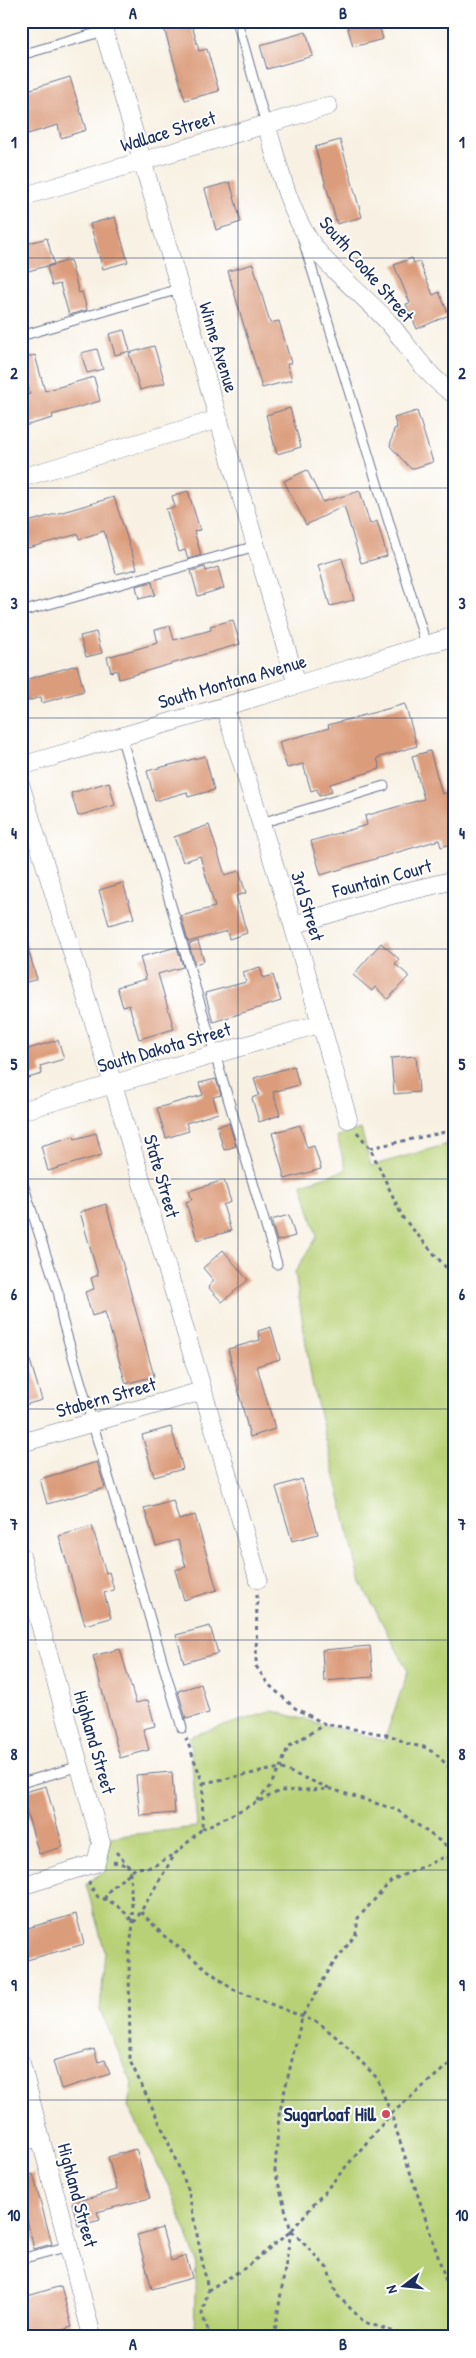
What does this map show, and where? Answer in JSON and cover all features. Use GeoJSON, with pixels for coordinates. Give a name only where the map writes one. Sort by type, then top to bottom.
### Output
{"type":"FeatureCollection","features":[{"type":"Feature","properties":{"kind":"street","name":"Winne Avenue"},"geometry":{"type":"LineString","coordinates":[[103,26],[141,161],[297,685]]}},
{"type":"Feature","properties":{"kind":"street","name":"Wallace Street"},"geometry":{"type":"LineString","coordinates":[[21,197],[328,106]]}},
{"type":"Feature","properties":{"kind":"street","name":"South Cooke Street"},"geometry":{"type":"LineString","coordinates":[[266,124],[295,215],[315,246],[389,324],[416,360],[442,387],[455,395]]}},
{"type":"Feature","properties":{"kind":"street"},"geometry":{"type":"LineString","coordinates":[[21,478],[219,419]]}},
{"type":"Feature","properties":{"kind":"street","name":"South Montana Avenue"},"geometry":{"type":"LineString","coordinates":[[21,766],[297,685],[455,636]]}},
{"type":"Feature","properties":{"kind":"street","name":"3rd Street"},"geometry":{"type":"LineString","coordinates":[[224,706],[293,925],[319,1024],[348,1120]]}},
{"type":"Feature","properties":{"kind":"street","name":"State Street"},"geometry":{"type":"LineString","coordinates":[[21,787],[113,1084],[258,1579]]}},
{"type":"Feature","properties":{"kind":"street","name":"Fountain Court"},"geometry":{"type":"LineString","coordinates":[[293,925],[392,895],[455,880]]}},
{"type":"Feature","properties":{"kind":"street","name":"South Dakota Street"},"geometry":{"type":"LineString","coordinates":[[21,1111],[319,1024]]}},
{"type":"Feature","properties":{"kind":"street","name":"Stabern Street"},"geometry":{"type":"LineString","coordinates":[[21,1443],[202,1391]]}},
{"type":"Feature","properties":{"kind":"street","name":"Highland Street"},"geometry":{"type":"LineString","coordinates":[[21,1556],[101,1843],[96,1863]]}},
{"type":"Feature","properties":{"kind":"street"},"geometry":{"type":"LineString","coordinates":[[21,1886],[96,1863]]}},
{"type":"Feature","properties":{"kind":"street","name":"Highland Street"},"geometry":{"type":"LineString","coordinates":[[21,2063],[91,2337]]}},
{"type":"Feature","properties":{"kind":"street"},"geometry":{"type":"LineString","coordinates":[[21,2142],[40,2137]]}},
{"type":"Feature","properties":{"kind":"lane"},"geometry":{"type":"LineString","coordinates":[[237,21],[266,124]]}},
{"type":"Feature","properties":{"kind":"lane"},"geometry":{"type":"LineString","coordinates":[[21,55],[103,26]]}},
{"type":"Feature","properties":{"kind":"lane"},"geometry":{"type":"LineString","coordinates":[[295,215],[426,644]]}},
{"type":"Feature","properties":{"kind":"lane"},"geometry":{"type":"LineString","coordinates":[[21,336],[179,289]]}},
{"type":"Feature","properties":{"kind":"lane"},"geometry":{"type":"LineString","coordinates":[[21,612],[256,546]]}},
{"type":"Feature","properties":{"kind":"lane"},"geometry":{"type":"LineString","coordinates":[[122,736],[277,1264]]}},
{"type":"Feature","properties":{"kind":"lane"},"geometry":{"type":"LineString","coordinates":[[261,823],[384,786]]}},
{"type":"Feature","properties":{"kind":"lane"},"geometry":{"type":"LineString","coordinates":[[21,1178],[59,1295],[62,1319],[182,1728]]}},
{"type":"Feature","properties":{"kind":"lane"},"geometry":{"type":"LineString","coordinates":[[21,1783],[80,1766]]}},
{"type":"Feature","properties":{"kind":"lane"},"geometry":{"type":"LineString","coordinates":[[21,2259],[69,2246]]}},
{"type":"Feature","properties":{"kind":"path"},"geometry":{"type":"LineString","coordinates":[[348,1120],[370,1148],[403,1218],[455,1278]]}},
{"type":"Feature","properties":{"kind":"path"},"geometry":{"type":"LineString","coordinates":[[370,1148],[455,1130]]}},
{"type":"Feature","properties":{"kind":"path"},"geometry":{"type":"LineString","coordinates":[[258,1579],[256,1666],[268,1684],[295,1708],[325,1724],[382,1734],[394,1737],[408,1744],[424,1747],[436,1754],[455,1773]]}},
{"type":"Feature","properties":{"kind":"path"},"geometry":{"type":"LineString","coordinates":[[255,1802],[270,1786],[280,1768],[288,1747],[325,1724]]}},
{"type":"Feature","properties":{"kind":"path"},"geometry":{"type":"LineString","coordinates":[[455,1725],[455,1733]]}},
{"type":"Feature","properties":{"kind":"path"},"geometry":{"type":"LineString","coordinates":[[182,1728],[203,1783],[202,1829]]}},
{"type":"Feature","properties":{"kind":"path"},"geometry":{"type":"LineString","coordinates":[[203,1783],[280,1768],[332,1789],[397,1810],[455,1852]]}},
{"type":"Feature","properties":{"kind":"path"},"geometry":{"type":"LineString","coordinates":[[104,1898],[111,1888],[136,1868],[152,1867],[175,1854],[202,1829],[280,1790],[332,1789]]}},
{"type":"Feature","properties":{"kind":"path"},"geometry":{"type":"LineString","coordinates":[[101,1843],[113,1848],[129,1867],[133,1924],[128,1955],[130,2061],[163,2130],[188,2189],[208,2290],[202,2314],[208,2330],[205,2337]]}},
{"type":"Feature","properties":{"kind":"path"},"geometry":{"type":"LineString","coordinates":[[133,1924],[175,1854]]}},
{"type":"Feature","properties":{"kind":"path"},"geometry":{"type":"LineString","coordinates":[[274,2337],[291,2231],[275,2171],[279,2115],[302,2017],[331,1967],[356,1934],[358,1918],[392,1880],[442,1858],[455,1858]]}},
{"type":"Feature","properties":{"kind":"path"},"geometry":{"type":"LineString","coordinates":[[96,1863],[89,1884],[98,1897],[104,1898],[127,1913],[133,1924]]}},
{"type":"Feature","properties":{"kind":"path"},"geometry":{"type":"LineString","coordinates":[[140,1912],[163,1934],[232,1989],[319,2023],[341,2041],[377,2078],[391,2114],[455,2308]]}},
{"type":"Feature","properties":{"kind":"path"},"geometry":{"type":"LineString","coordinates":[[208,2290],[245,2268],[291,2231],[391,2114],[455,2058]]}},
{"type":"Feature","properties":{"kind":"path"},"geometry":{"type":"LineString","coordinates":[[291,2231],[327,2268],[337,2295],[364,2322],[410,2337]]}},
{"type":"Feature","properties":{"kind":"green space"},"geometry":{"type":"Polygon","coordinates":[[[361,1129],[371,1166],[455,1142],[455,2337],[173,2337],[194,2332],[196,2260],[173,2195],[128,2106],[132,2083],[100,2010],[105,1952],[86,1884],[104,1871],[110,1837],[197,1827],[190,1736],[273,1711],[384,1741],[408,1671],[361,1583],[312,1383],[295,1272],[317,1237],[302,1184],[346,1170],[337,1136],[361,1129]]]}},
{"type":"Feature","properties":{"kind":"building"},"geometry":{"type":"Polygon","coordinates":[[[162,21],[191,21],[199,51],[207,49],[219,91],[185,100],[162,21]]]}},
{"type":"Feature","properties":{"kind":"building"},"geometry":{"type":"Polygon","coordinates":[[[346,21],[378,21],[383,39],[353,47],[346,21]]]}},
{"type":"Feature","properties":{"kind":"building"},"geometry":{"type":"Polygon","coordinates":[[[306,32],[313,56],[267,69],[260,45],[306,32]]]}},
{"type":"Feature","properties":{"kind":"building"},"geometry":{"type":"Polygon","coordinates":[[[70,77],[86,130],[61,138],[58,125],[21,136],[21,92],[70,77]]]}},
{"type":"Feature","properties":{"kind":"building"},"geometry":{"type":"Polygon","coordinates":[[[340,140],[362,217],[337,224],[315,147],[340,140]]]}},
{"type":"Feature","properties":{"kind":"building"},"geometry":{"type":"Polygon","coordinates":[[[230,182],[241,222],[216,230],[205,189],[230,182]]]}},
{"type":"Feature","properties":{"kind":"building"},"geometry":{"type":"Polygon","coordinates":[[[115,217],[128,262],[103,269],[90,224],[115,217]]]}},
{"type":"Feature","properties":{"kind":"building"},"geometry":{"type":"Polygon","coordinates":[[[47,238],[54,264],[21,273],[21,245],[47,238]]]}},
{"type":"Feature","properties":{"kind":"building"},"geometry":{"type":"Polygon","coordinates":[[[412,258],[414,263],[419,261],[433,295],[439,292],[449,315],[417,329],[406,304],[410,303],[394,265],[412,258]]]}},
{"type":"Feature","properties":{"kind":"building"},"geometry":{"type":"Polygon","coordinates":[[[70,260],[79,293],[82,292],[87,310],[69,315],[60,284],[52,286],[47,267],[70,260]]]}},
{"type":"Feature","properties":{"kind":"building"},"geometry":{"type":"Polygon","coordinates":[[[253,264],[270,323],[279,321],[291,363],[287,364],[292,380],[262,388],[228,271],[253,264]]]}},
{"type":"Feature","properties":{"kind":"building"},"geometry":{"type":"Polygon","coordinates":[[[124,330],[130,351],[115,355],[109,334],[124,330]]]}},
{"type":"Feature","properties":{"kind":"building"},"geometry":{"type":"Polygon","coordinates":[[[154,346],[165,383],[140,390],[129,353],[154,346]]]}},
{"type":"Feature","properties":{"kind":"building"},"geometry":{"type":"Polygon","coordinates":[[[97,349],[103,369],[87,373],[81,353],[97,349]]]}},
{"type":"Feature","properties":{"kind":"building"},"geometry":{"type":"Polygon","coordinates":[[[35,355],[45,391],[94,377],[100,401],[52,415],[53,418],[21,427],[21,396],[30,394],[21,359],[35,355]]]}},
{"type":"Feature","properties":{"kind":"building"},"geometry":{"type":"Polygon","coordinates":[[[290,408],[301,447],[277,454],[266,415],[290,408]]]}},
{"type":"Feature","properties":{"kind":"building"},"geometry":{"type":"Polygon","coordinates":[[[417,411],[433,462],[411,469],[390,446],[394,429],[397,428],[394,418],[417,411]]]}},
{"type":"Feature","properties":{"kind":"building"},"geometry":{"type":"Polygon","coordinates":[[[307,470],[323,502],[360,491],[370,524],[377,521],[387,556],[361,563],[344,506],[306,525],[284,481],[307,470]]]}},
{"type":"Feature","properties":{"kind":"building"},"geometry":{"type":"Polygon","coordinates":[[[188,491],[200,530],[194,531],[201,555],[188,559],[185,550],[179,552],[166,509],[175,507],[172,496],[188,491]]]}},
{"type":"Feature","properties":{"kind":"building"},"geometry":{"type":"Polygon","coordinates":[[[114,497],[137,569],[116,574],[104,531],[79,539],[78,534],[21,550],[21,524],[114,497]]]}},
{"type":"Feature","properties":{"kind":"building"},"geometry":{"type":"Polygon","coordinates":[[[342,558],[354,600],[330,606],[318,565],[342,558]]]}},
{"type":"Feature","properties":{"kind":"building"},"geometry":{"type":"Polygon","coordinates":[[[205,567],[206,571],[218,567],[224,588],[198,596],[191,571],[205,567]]]}},
{"type":"Feature","properties":{"kind":"building"},"geometry":{"type":"Polygon","coordinates":[[[152,582],[155,595],[139,599],[136,586],[152,582]]]}},
{"type":"Feature","properties":{"kind":"building"},"geometry":{"type":"Polygon","coordinates":[[[233,620],[240,644],[119,679],[117,670],[111,672],[107,657],[158,643],[155,630],[170,626],[174,640],[211,630],[210,626],[233,620]]]}},
{"type":"Feature","properties":{"kind":"building"},"geometry":{"type":"Polygon","coordinates":[[[96,632],[102,653],[86,657],[80,636],[96,632]]]}},
{"type":"Feature","properties":{"kind":"building"},"geometry":{"type":"Polygon","coordinates":[[[77,665],[84,691],[42,703],[41,697],[21,703],[21,681],[77,665]]]}},
{"type":"Feature","properties":{"kind":"building"},"geometry":{"type":"Polygon","coordinates":[[[405,704],[417,746],[377,758],[380,769],[330,784],[332,792],[319,796],[317,789],[311,791],[303,764],[287,768],[279,742],[329,728],[328,725],[405,704]]]}},
{"type":"Feature","properties":{"kind":"building"},"geometry":{"type":"Polygon","coordinates":[[[430,751],[442,794],[455,790],[455,843],[441,847],[439,840],[321,875],[311,841],[367,825],[365,816],[424,799],[412,756],[430,751]]]}},
{"type":"Feature","properties":{"kind":"building"},"geometry":{"type":"Polygon","coordinates":[[[205,756],[214,790],[188,797],[187,792],[155,801],[147,771],[205,756]]]}},
{"type":"Feature","properties":{"kind":"building"},"geometry":{"type":"Polygon","coordinates":[[[109,782],[115,805],[78,816],[71,793],[109,782]]]}},
{"type":"Feature","properties":{"kind":"building"},"geometry":{"type":"Polygon","coordinates":[[[209,825],[225,875],[239,871],[246,893],[236,896],[247,933],[229,939],[227,931],[188,942],[181,916],[215,907],[200,856],[183,862],[174,837],[209,825]]]}},
{"type":"Feature","properties":{"kind":"building"},"geometry":{"type":"Polygon","coordinates":[[[123,883],[134,918],[109,925],[99,890],[123,883]]]}},
{"type":"Feature","properties":{"kind":"building"},"geometry":{"type":"Polygon","coordinates":[[[21,939],[25,939],[37,979],[21,984],[21,939]]]}},
{"type":"Feature","properties":{"kind":"building"},"geometry":{"type":"Polygon","coordinates":[[[198,941],[204,961],[195,964],[189,944],[198,941]]]}},
{"type":"Feature","properties":{"kind":"building"},"geometry":{"type":"Polygon","coordinates":[[[381,943],[399,959],[395,964],[409,976],[388,999],[375,987],[372,991],[353,975],[381,943]]]}},
{"type":"Feature","properties":{"kind":"building"},"geometry":{"type":"Polygon","coordinates":[[[177,947],[183,967],[158,974],[174,1029],[139,1039],[129,1005],[123,1007],[117,987],[146,979],[140,957],[177,947]]]}},
{"type":"Feature","properties":{"kind":"building"},"geometry":{"type":"Polygon","coordinates":[[[260,967],[263,978],[273,975],[281,1001],[213,1022],[205,993],[246,982],[243,972],[260,967]]]}},
{"type":"Feature","properties":{"kind":"building"},"geometry":{"type":"Polygon","coordinates":[[[58,1040],[64,1059],[40,1066],[42,1074],[21,1080],[21,1051],[58,1040]]]}},
{"type":"Feature","properties":{"kind":"building"},"geometry":{"type":"Polygon","coordinates":[[[416,1056],[419,1092],[394,1094],[391,1058],[416,1056]]]}},
{"type":"Feature","properties":{"kind":"building"},"geometry":{"type":"Polygon","coordinates":[[[294,1066],[299,1085],[273,1092],[280,1115],[259,1122],[252,1098],[259,1095],[254,1078],[294,1066]]]}},
{"type":"Feature","properties":{"kind":"building"},"geometry":{"type":"Polygon","coordinates":[[[216,1079],[221,1095],[213,1097],[218,1113],[186,1123],[189,1131],[166,1138],[157,1108],[203,1095],[199,1083],[216,1079]]]}},
{"type":"Feature","properties":{"kind":"building"},"geometry":{"type":"Polygon","coordinates":[[[229,1123],[236,1146],[224,1150],[217,1126],[229,1123]]]}},
{"type":"Feature","properties":{"kind":"building"},"geometry":{"type":"Polygon","coordinates":[[[300,1125],[307,1148],[314,1146],[321,1169],[285,1179],[272,1133],[300,1125]]]}},
{"type":"Feature","properties":{"kind":"building"},"geometry":{"type":"Polygon","coordinates":[[[96,1133],[102,1155],[48,1171],[41,1146],[74,1136],[75,1139],[96,1133]]]}},
{"type":"Feature","properties":{"kind":"building"},"geometry":{"type":"Polygon","coordinates":[[[224,1180],[231,1202],[223,1205],[231,1231],[197,1240],[186,1202],[192,1200],[189,1191],[224,1180]]]}},
{"type":"Feature","properties":{"kind":"building"},"geometry":{"type":"Polygon","coordinates":[[[106,1204],[154,1376],[126,1384],[105,1312],[92,1316],[85,1292],[94,1289],[91,1278],[98,1275],[80,1212],[106,1204]]]}},
{"type":"Feature","properties":{"kind":"building"},"geometry":{"type":"Polygon","coordinates":[[[289,1215],[295,1236],[277,1241],[271,1220],[289,1215]]]}},
{"type":"Feature","properties":{"kind":"building"},"geometry":{"type":"Polygon","coordinates":[[[223,1250],[248,1280],[222,1302],[208,1287],[214,1281],[203,1268],[223,1250]]]}},
{"type":"Feature","properties":{"kind":"building"},"geometry":{"type":"Polygon","coordinates":[[[271,1327],[280,1359],[257,1366],[275,1429],[250,1437],[228,1349],[260,1340],[258,1331],[271,1327]]]}},
{"type":"Feature","properties":{"kind":"building"},"geometry":{"type":"Polygon","coordinates":[[[21,1344],[25,1344],[42,1400],[21,1406],[21,1344]]]}},
{"type":"Feature","properties":{"kind":"building"},"geometry":{"type":"Polygon","coordinates":[[[171,1427],[183,1469],[154,1477],[142,1435],[171,1427]]]}},
{"type":"Feature","properties":{"kind":"building"},"geometry":{"type":"Polygon","coordinates":[[[97,1462],[105,1488],[47,1504],[40,1479],[97,1462]]]}},
{"type":"Feature","properties":{"kind":"building"},"geometry":{"type":"Polygon","coordinates":[[[302,1479],[318,1534],[292,1541],[276,1487],[302,1479]]]}},
{"type":"Feature","properties":{"kind":"building"},"geometry":{"type":"Polygon","coordinates":[[[173,1500],[179,1520],[195,1515],[217,1590],[184,1600],[175,1570],[186,1567],[178,1540],[156,1546],[144,1508],[173,1500]]]}},
{"type":"Feature","properties":{"kind":"building"},"geometry":{"type":"Polygon","coordinates":[[[92,1526],[106,1573],[109,1572],[114,1590],[104,1593],[111,1618],[85,1625],[59,1536],[92,1526]]]}},
{"type":"Feature","properties":{"kind":"building"},"geometry":{"type":"Polygon","coordinates":[[[210,1626],[218,1653],[184,1663],[176,1635],[210,1626]]]}},
{"type":"Feature","properties":{"kind":"building"},"geometry":{"type":"Polygon","coordinates":[[[370,1646],[373,1677],[324,1681],[322,1650],[370,1646]]]}},
{"type":"Feature","properties":{"kind":"building"},"geometry":{"type":"Polygon","coordinates":[[[120,1649],[136,1703],[148,1700],[155,1726],[143,1729],[149,1750],[120,1758],[93,1656],[120,1649]]]}},
{"type":"Feature","properties":{"kind":"building"},"geometry":{"type":"Polygon","coordinates":[[[201,1684],[209,1713],[186,1719],[178,1691],[201,1684]]]}},
{"type":"Feature","properties":{"kind":"building"},"geometry":{"type":"Polygon","coordinates":[[[172,1772],[175,1813],[140,1816],[136,1775],[172,1772]]]}},
{"type":"Feature","properties":{"kind":"building"},"geometry":{"type":"Polygon","coordinates":[[[46,1786],[63,1847],[39,1854],[21,1793],[46,1786]]]}},
{"type":"Feature","properties":{"kind":"building"},"geometry":{"type":"Polygon","coordinates":[[[76,1914],[84,1944],[27,1960],[21,1938],[21,1930],[76,1914]]]}},
{"type":"Feature","properties":{"kind":"building"},"geometry":{"type":"Polygon","coordinates":[[[94,2049],[98,2062],[105,2060],[110,2074],[61,2089],[53,2061],[94,2049]]]}},
{"type":"Feature","properties":{"kind":"building"},"geometry":{"type":"Polygon","coordinates":[[[136,2149],[150,2198],[97,2212],[100,2220],[78,2226],[72,2203],[117,2190],[108,2157],[136,2149]]]}},
{"type":"Feature","properties":{"kind":"building"},"geometry":{"type":"Polygon","coordinates":[[[33,2174],[52,2244],[34,2249],[26,2215],[21,2217],[21,2177],[33,2174]]]}},
{"type":"Feature","properties":{"kind":"building"},"geometry":{"type":"Polygon","coordinates":[[[162,2228],[171,2261],[186,2256],[192,2278],[152,2289],[137,2235],[162,2228]]]}},
{"type":"Feature","properties":{"kind":"building"},"geometry":{"type":"Polygon","coordinates":[[[61,2286],[72,2327],[38,2337],[21,2337],[21,2298],[61,2286]]]}},
{"type":"Feature","properties":{"kind":"place","name":"Sugarloaf Hill"},"geometry":{"type":"Point","coordinates":[386,2114]}}]}
